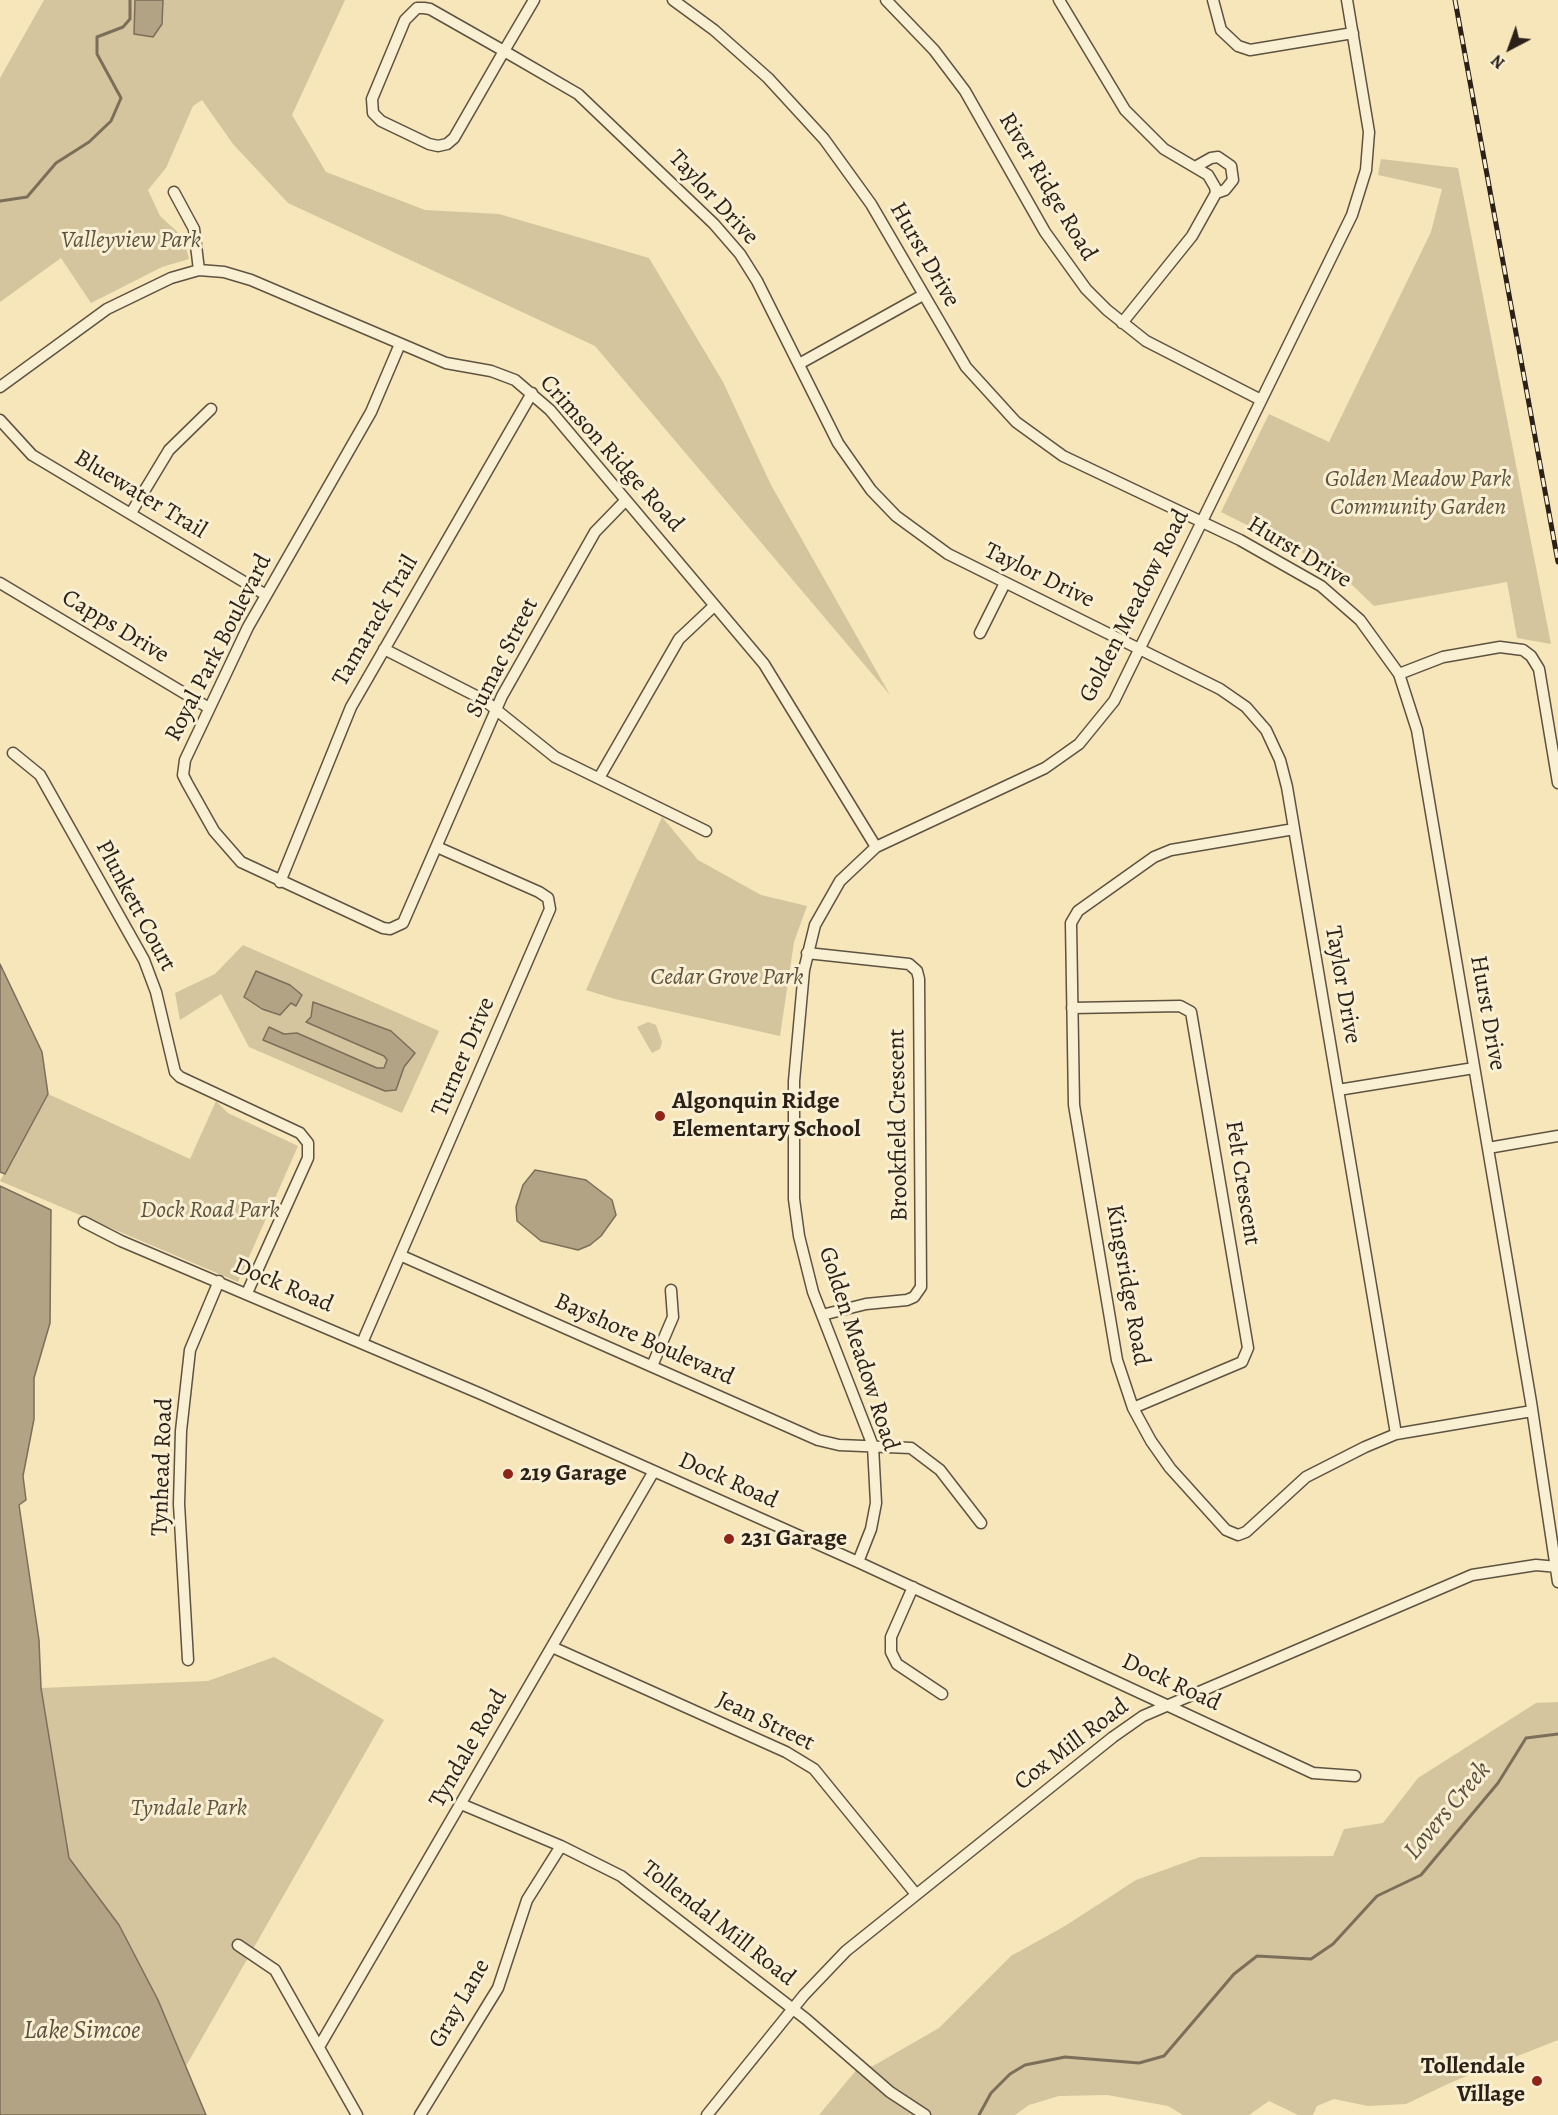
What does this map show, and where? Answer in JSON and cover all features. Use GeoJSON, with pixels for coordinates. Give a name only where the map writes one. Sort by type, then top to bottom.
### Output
{"type":"FeatureCollection","features":[{"type":"Feature","properties":{"kind":"street"},"geometry":{"type":"LineString","coordinates":[[504,51],[430,9],[417,8],[405,20],[373,94],[373,113],[381,121],[429,144],[438,146],[447,144],[454,138],[534,0]]}},
{"type":"Feature","properties":{"kind":"street","name":"River Ridge Road"},"geometry":{"type":"LineString","coordinates":[[886,0],[934,50],[965,91],[1063,260],[1086,289],[1122,323],[1168,354],[1261,400]]}},
{"type":"Feature","properties":{"kind":"street"},"geometry":{"type":"LineString","coordinates":[[1059,0],[1125,110],[1164,148],[1208,175],[1216,193]]}},
{"type":"Feature","properties":{"kind":"street"},"geometry":{"type":"LineString","coordinates":[[1213,0],[1221,30],[1238,46],[1250,50],[1353,33]]}},
{"type":"Feature","properties":{"kind":"street","name":"Golden Meadow Road"},"geometry":{"type":"LineString","coordinates":[[858,1562],[871,1529],[876,1503],[873,1446],[822,1315],[799,1236],[794,1199],[794,1081],[807,953],[819,912],[832,891],[851,868],[876,847],[1033,775],[1069,752],[1109,709],[1353,215],[1362,184],[1369,132],[1347,0]]}},
{"type":"Feature","properties":{"kind":"street","name":"Hurst Drive"},"geometry":{"type":"LineString","coordinates":[[677,1],[768,78],[824,139],[871,204],[966,368],[992,398],[1024,428],[1070,460],[1202,522],[1330,592],[1364,625],[1398,674],[1418,730],[1532,1411],[1558,1582]]}},
{"type":"Feature","properties":{"kind":"street","name":"Taylor Drive"},"geometry":{"type":"LineString","coordinates":[[504,51],[592,105],[720,231],[757,281],[838,443],[884,505],[937,548],[1233,696],[1256,717],[1275,745],[1294,829],[1396,1434]]}},
{"type":"Feature","properties":{"kind":"street"},"geometry":{"type":"LineString","coordinates":[[1122,323],[1184,248],[1216,193],[1225,190],[1233,180],[1231,166],[1218,157],[1195,166]]}},
{"type":"Feature","properties":{"kind":"street"},"geometry":{"type":"LineString","coordinates":[[174,192],[194,229],[199,270]]}},
{"type":"Feature","properties":{"kind":"street","name":"Crimson Ridge Road"},"geometry":{"type":"LineString","coordinates":[[0,387],[107,309],[171,278],[199,270],[224,272],[251,280],[446,363],[502,374],[532,393],[626,500],[774,679],[876,847]]}},
{"type":"Feature","properties":{"kind":"street"},"geometry":{"type":"LineString","coordinates":[[799,364],[923,295]]}},
{"type":"Feature","properties":{"kind":"street","name":"Royal Park Boulevard"},"geometry":{"type":"LineString","coordinates":[[400,344],[371,412],[266,595],[185,760],[183,775],[225,844],[241,862],[280,882],[390,929],[403,923],[407,917],[437,847]]}},
{"type":"Feature","properties":{"kind":"street","name":"Tamarack Trail"},"geometry":{"type":"LineString","coordinates":[[280,882],[346,718],[532,393]]}},
{"type":"Feature","properties":{"kind":"street"},"geometry":{"type":"LineString","coordinates":[[131,513],[169,450],[212,409]]}},
{"type":"Feature","properties":{"kind":"street","name":"Bluewater Trail"},"geometry":{"type":"LineString","coordinates":[[0,420],[32,455],[266,595]]}},
{"type":"Feature","properties":{"kind":"street","name":"Sumac Street"},"geometry":{"type":"LineString","coordinates":[[437,847],[510,681],[595,532],[626,500]]}},
{"type":"Feature","properties":{"kind":"street"},"geometry":{"type":"LineString","coordinates":[[980,633],[1005,583]]}},
{"type":"Feature","properties":{"kind":"street","name":"Capps Drive"},"geometry":{"type":"LineString","coordinates":[[0,584],[210,708]]}},
{"type":"Feature","properties":{"kind":"street"},"geometry":{"type":"LineString","coordinates":[[599,778],[679,639],[714,606]]}},
{"type":"Feature","properties":{"kind":"street"},"geometry":{"type":"LineString","coordinates":[[1398,674],[1443,657],[1500,647],[1523,650],[1531,656],[1539,669],[1558,783]]}},
{"type":"Feature","properties":{"kind":"street"},"geometry":{"type":"LineString","coordinates":[[384,649],[484,700],[544,750],[706,831]]}},
{"type":"Feature","properties":{"kind":"street","name":"Plunkett Court"},"geometry":{"type":"LineString","coordinates":[[13,753],[39,775],[144,960],[156,992],[175,1072],[180,1077],[300,1133],[308,1143],[308,1158],[248,1293]]}},
{"type":"Feature","properties":{"kind":"street","name":"Kingsridge Road"},"geometry":{"type":"LineString","coordinates":[[1294,829],[1171,850],[1144,863],[1078,911],[1071,923],[1074,1105],[1117,1360],[1133,1408],[1165,1462],[1231,1535],[1246,1532],[1293,1488],[1319,1469],[1396,1434],[1532,1411]]}},
{"type":"Feature","properties":{"kind":"street","name":"Turner Drive"},"geometry":{"type":"LineString","coordinates":[[362,1343],[402,1256],[550,909],[545,894],[437,847]]}},
{"type":"Feature","properties":{"kind":"street","name":"Brookfield Crescent"},"geometry":{"type":"LineString","coordinates":[[807,953],[909,964],[918,971],[919,979],[921,1287],[914,1297],[907,1300],[866,1304],[822,1315]]}},
{"type":"Feature","properties":{"kind":"street","name":"Felt Crescent"},"geometry":{"type":"LineString","coordinates":[[1072,1008],[1180,1006],[1191,1012],[1248,1348],[1242,1362],[1133,1408]]}},
{"type":"Feature","properties":{"kind":"street"},"geometry":{"type":"LineString","coordinates":[[1338,1090],[1474,1068]]}},
{"type":"Feature","properties":{"kind":"street"},"geometry":{"type":"LineString","coordinates":[[1488,1149],[1558,1137]]}},
{"type":"Feature","properties":{"kind":"street","name":"Dock Road"},"geometry":{"type":"LineString","coordinates":[[84,1222],[121,1241],[248,1293],[858,1562],[1313,1773],[1355,1776]]}},
{"type":"Feature","properties":{"kind":"street","name":"Bayshore Boulevard"},"geometry":{"type":"LineString","coordinates":[[402,1256],[818,1440],[838,1445],[901,1446],[921,1453],[954,1487],[981,1523]]}},
{"type":"Feature","properties":{"kind":"street","name":"Tynhead Road"},"geometry":{"type":"LineString","coordinates":[[188,1660],[179,1504],[181,1431],[190,1350],[219,1281]]}},
{"type":"Feature","properties":{"kind":"street"},"geometry":{"type":"LineString","coordinates":[[652,1366],[673,1317],[671,1290]]}},
{"type":"Feature","properties":{"kind":"street","name":"Tyndale Road"},"geometry":{"type":"LineString","coordinates":[[319,2047],[654,1471]]}},
{"type":"Feature","properties":{"kind":"street","name":"Cox Mill Road"},"geometry":{"type":"LineString","coordinates":[[707,2115],[793,2009],[846,1951],[915,1893],[1113,1737],[1143,1716],[1170,1707],[1472,1575],[1536,1565],[1557,1567]]}},
{"type":"Feature","properties":{"kind":"street"},"geometry":{"type":"LineString","coordinates":[[913,1587],[891,1637],[891,1652],[897,1664],[942,1694]]}},
{"type":"Feature","properties":{"kind":"street","name":"Jean Street"},"geometry":{"type":"LineString","coordinates":[[552,1647],[786,1752],[814,1769],[915,1893]]}},
{"type":"Feature","properties":{"kind":"street","name":"Tollendal Mill Road"},"geometry":{"type":"LineString","coordinates":[[461,1804],[561,1846],[621,1876],[793,2009],[890,2092],[925,2115]]}},
{"type":"Feature","properties":{"kind":"street","name":"Gray Lane"},"geometry":{"type":"LineString","coordinates":[[420,2115],[498,1988],[527,1900],[561,1846]]}},
{"type":"Feature","properties":{"kind":"street"},"geometry":{"type":"LineString","coordinates":[[238,1945],[275,1970],[357,2115]]}},
{"type":"Feature","properties":{"kind":"green space","name":"Valleyview Park"},"geometry":{"type":"Polygon","coordinates":[[[44,0],[345,0],[292,115],[326,172],[425,210],[499,214],[649,258],[723,382],[771,485],[890,695],[595,346],[288,203],[233,144],[202,100],[193,106],[166,168],[148,190],[160,216],[183,237],[189,259],[162,267],[91,303],[61,258],[0,302],[0,78],[44,0]]]}},
{"type":"Feature","properties":{"kind":"green space","name":"Golden Meadow Park Community Garden"},"geometry":{"type":"Polygon","coordinates":[[[1381,159],[1458,168],[1551,644],[1517,638],[1507,582],[1374,606],[1345,578],[1319,561],[1221,512],[1269,414],[1329,442],[1431,232],[1442,189],[1378,175],[1381,159]]]}},
{"type":"Feature","properties":{"kind":"green space","name":"Cedar Grove Park"},"geometry":{"type":"Polygon","coordinates":[[[662,817],[698,860],[761,895],[807,906],[794,942],[780,1036],[615,999],[586,990],[662,817]]]}},
{"type":"Feature","properties":{"kind":"green space"},"geometry":{"type":"Polygon","coordinates":[[[243,945],[439,1031],[402,1113],[249,1047],[221,994],[180,1020],[175,993],[215,974],[243,945]]]}},
{"type":"Feature","properties":{"kind":"green space"},"geometry":{"type":"Polygon","coordinates":[[[648,1022],[656,1025],[662,1042],[660,1049],[652,1053],[637,1027],[648,1022]]]}},
{"type":"Feature","properties":{"kind":"green space","name":"Dock Road Park"},"geometry":{"type":"Polygon","coordinates":[[[48,1094],[190,1159],[216,1101],[228,1113],[298,1146],[238,1282],[0,1181],[48,1094]]]}},
{"type":"Feature","properties":{"kind":"green space","name":"Tyndale Park"},"geometry":{"type":"Polygon","coordinates":[[[274,1657],[384,1720],[186,2066],[158,2000],[119,1925],[69,1858],[41,1688],[208,1681],[274,1657]]]}},
{"type":"Feature","properties":{"kind":"green space"},"geometry":{"type":"Polygon","coordinates":[[[1558,1702],[1558,2040],[1452,2082],[1406,2104],[1368,2106],[1334,2099],[1317,2106],[1313,2115],[1298,2115],[1269,2101],[1249,2115],[1183,2115],[1168,2106],[1107,2095],[1059,2096],[1029,2105],[1015,2115],[819,2115],[858,2068],[873,2066],[939,2028],[1011,1956],[1065,1926],[1136,1880],[1200,1857],[1333,1856],[1344,1829],[1383,1823],[1418,1778],[1536,1703],[1558,1702]]]}},
{"type":"Feature","properties":{"kind":"water"},"geometry":{"type":"Polygon","coordinates":[[[135,0],[163,0],[162,24],[153,37],[134,34],[135,0]]]}},
{"type":"Feature","properties":{"kind":"water"},"geometry":{"type":"Polygon","coordinates":[[[0,964],[42,1052],[48,1094],[5,1174],[0,1172],[0,964]]]}},
{"type":"Feature","properties":{"kind":"water"},"geometry":{"type":"Polygon","coordinates":[[[256,971],[290,985],[302,995],[296,1006],[291,1003],[280,1015],[262,1009],[244,997],[256,971]]]}},
{"type":"Feature","properties":{"kind":"water"},"geometry":{"type":"Polygon","coordinates":[[[313,1002],[391,1031],[415,1053],[404,1067],[396,1090],[385,1091],[263,1040],[269,1027],[284,1034],[297,1033],[377,1068],[384,1068],[387,1060],[384,1056],[306,1022],[311,1017],[313,1002]]]}},
{"type":"Feature","properties":{"kind":"water"},"geometry":{"type":"Polygon","coordinates":[[[535,1170],[586,1180],[612,1200],[616,1215],[601,1236],[590,1245],[578,1250],[541,1241],[517,1221],[516,1207],[523,1185],[535,1170]]]}},
{"type":"Feature","properties":{"kind":"water","name":"Lake Simcoe"},"geometry":{"type":"Polygon","coordinates":[[[0,1186],[51,1210],[50,1323],[34,1378],[34,1419],[23,1476],[26,1500],[19,1505],[39,1640],[41,1688],[69,1858],[119,1925],[158,2000],[206,2115],[0,2115],[0,1186]]]}},
{"type":"Feature","properties":{"kind":"waterway"},"geometry":{"type":"LineString","coordinates":[[0,201],[27,197],[56,163],[89,142],[111,121],[121,98],[97,54],[97,37],[123,27],[130,19],[130,0]]}},
{"type":"Feature","properties":{"kind":"waterway","name":"Lovers Creek"},"geometry":{"type":"LineString","coordinates":[[979,2115],[991,2093],[1010,2074],[1025,2065],[1065,2057],[1139,2063],[1164,2056],[1234,1974],[1257,1956],[1311,1959],[1333,1944],[1377,1896],[1421,1875],[1498,1783],[1526,1738],[1558,1734]]}},
{"type":"Feature","properties":{"kind":"railway"},"geometry":{"type":"LineString","coordinates":[[1455,0],[1558,562]]}},
{"type":"Feature","properties":{"kind":"place","name":"Algonquin Ridge Elementary School"},"geometry":{"type":"Point","coordinates":[660,1116]}},
{"type":"Feature","properties":{"kind":"place","name":"219 Garage"},"geometry":{"type":"Point","coordinates":[508,1474]}},
{"type":"Feature","properties":{"kind":"place","name":"231 Garage"},"geometry":{"type":"Point","coordinates":[729,1539]}},
{"type":"Feature","properties":{"kind":"place","name":"Tollendale Village"},"geometry":{"type":"Point","coordinates":[1537,2081]}}]}
